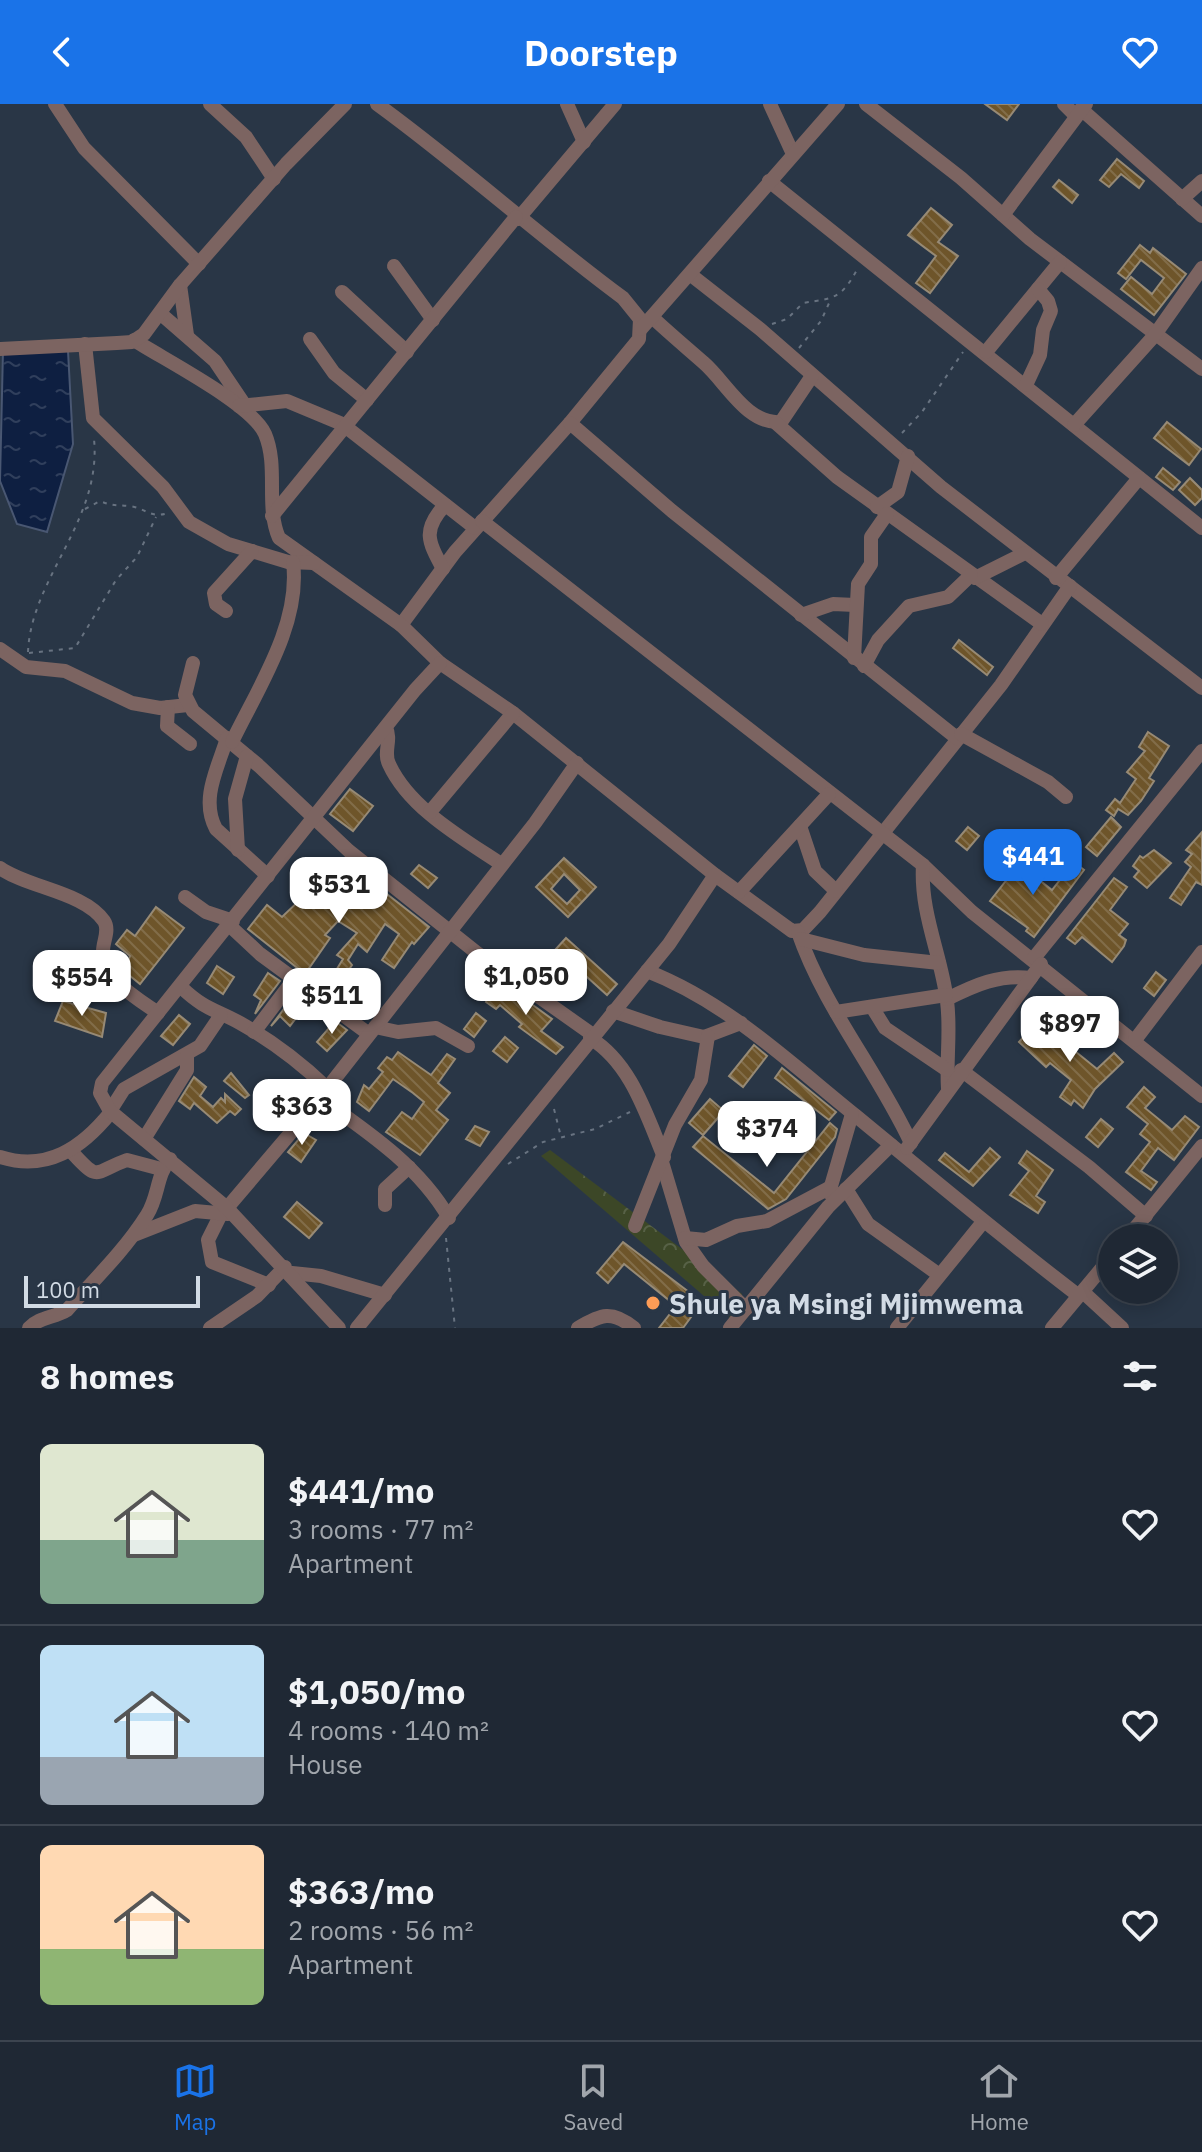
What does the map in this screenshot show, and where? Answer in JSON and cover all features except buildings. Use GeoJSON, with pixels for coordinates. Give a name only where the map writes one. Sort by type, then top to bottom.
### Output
{"type":"FeatureCollection","features":[{"type":"Feature","properties":{"kind":"street"},"geometry":{"type":"LineString","coordinates":[[210,104],[246,137],[274,179]]}},
{"type":"Feature","properties":{"kind":"street"},"geometry":{"type":"LineString","coordinates":[[134,340],[161,314],[180,285],[274,179],[345,104]]}},
{"type":"Feature","properties":{"kind":"street"},"geometry":{"type":"LineString","coordinates":[[377,104],[398,110],[517,218],[623,298],[634,308],[641,329],[639,339],[570,423],[478,524],[401,625]]}},
{"type":"Feature","properties":{"kind":"street"},"geometry":{"type":"LineString","coordinates":[[567,104],[584,142]]}},
{"type":"Feature","properties":{"kind":"street"},"geometry":{"type":"LineString","coordinates":[[226,611],[216,604],[214,593],[256,552],[317,457],[346,427],[615,104]]}},
{"type":"Feature","properties":{"kind":"street"},"geometry":{"type":"LineString","coordinates":[[770,104],[793,154]]}},
{"type":"Feature","properties":{"kind":"street"},"geometry":{"type":"LineString","coordinates":[[641,329],[838,104]]}},
{"type":"Feature","properties":{"kind":"street"},"geometry":{"type":"LineString","coordinates":[[866,104],[1060,262],[1154,336],[1202,369]]}},
{"type":"Feature","properties":{"kind":"street"},"geometry":{"type":"LineString","coordinates":[[1064,104],[1081,110],[1202,216]]}},
{"type":"Feature","properties":{"kind":"street"},"geometry":{"type":"LineString","coordinates":[[60,107],[84,148],[199,264]]}},
{"type":"Feature","properties":{"kind":"street"},"geometry":{"type":"LineString","coordinates":[[1003,215],[1081,110]]}},
{"type":"Feature","properties":{"kind":"street"},"geometry":{"type":"LineString","coordinates":[[769,181],[972,340],[1202,528]]}},
{"type":"Feature","properties":{"kind":"street"},"geometry":{"type":"LineString","coordinates":[[1182,199],[1202,181]]}},
{"type":"Feature","properties":{"kind":"street"},"geometry":{"type":"LineString","coordinates":[[986,352],[1060,262]]}},
{"type":"Feature","properties":{"kind":"street"},"geometry":{"type":"LineString","coordinates":[[394,266],[433,320]]}},
{"type":"Feature","properties":{"kind":"street"},"geometry":{"type":"LineString","coordinates":[[1074,425],[1154,336],[1202,268]]}},
{"type":"Feature","properties":{"kind":"street"},"geometry":{"type":"LineString","coordinates":[[691,275],[760,329],[1025,553],[1202,688]]}},
{"type":"Feature","properties":{"kind":"street"},"geometry":{"type":"LineString","coordinates":[[180,285],[187,335]]}},
{"type":"Feature","properties":{"kind":"street"},"geometry":{"type":"LineString","coordinates":[[1026,385],[1040,355],[1043,330],[1051,311],[1048,301],[1038,289]]}},
{"type":"Feature","properties":{"kind":"street"},"geometry":{"type":"LineString","coordinates":[[342,292],[407,352]]}},
{"type":"Feature","properties":{"kind":"street"},"geometry":{"type":"LineString","coordinates":[[161,314],[215,361],[242,405],[265,434],[274,482],[274,523],[279,538],[401,625],[440,663],[513,713],[715,875],[787,928],[800,936],[864,955],[939,963]]}},
{"type":"Feature","properties":{"kind":"street"},"geometry":{"type":"LineString","coordinates":[[652,317],[706,365],[741,404],[759,417],[776,423],[882,510],[1042,624]]}},
{"type":"Feature","properties":{"kind":"street"},"geometry":{"type":"LineString","coordinates":[[310,339],[334,373],[367,400]]}},
{"type":"Feature","properties":{"kind":"street"},"geometry":{"type":"LineString","coordinates":[[0,349],[134,340],[242,405],[287,401],[346,427],[445,505],[478,524],[680,672],[879,834],[923,865],[972,912],[1038,961],[1077,997],[1202,1096]]}},
{"type":"Feature","properties":{"kind":"street"},"geometry":{"type":"LineString","coordinates":[[85,344],[93,418],[181,508],[189,522],[204,532],[256,552],[293,562],[314,563]]}},
{"type":"Feature","properties":{"kind":"street"},"geometry":{"type":"LineString","coordinates":[[776,423],[791,410],[812,376]]}},
{"type":"Feature","properties":{"kind":"street"},"geometry":{"type":"LineString","coordinates":[[570,423],[672,511],[859,662],[960,736],[1048,782],[1066,797]]}},
{"type":"Feature","properties":{"kind":"street"},"geometry":{"type":"LineString","coordinates":[[859,662],[855,605],[858,584],[871,564],[871,537],[882,510],[898,492],[908,456]]}},
{"type":"Feature","properties":{"kind":"street"},"geometry":{"type":"LineString","coordinates":[[1056,578],[1139,478]]}},
{"type":"Feature","properties":{"kind":"street"},"geometry":{"type":"LineString","coordinates":[[443,569],[429,524],[445,505]]}},
{"type":"Feature","properties":{"kind":"street"},"geometry":{"type":"LineString","coordinates":[[859,662],[909,606],[948,597],[973,577],[1025,553]]}},
{"type":"Feature","properties":{"kind":"street"},"geometry":{"type":"LineString","coordinates":[[268,876],[216,829],[208,806],[230,740],[287,623],[294,598],[293,562]]}},
{"type":"Feature","properties":{"kind":"street"},"geometry":{"type":"LineString","coordinates":[[800,936],[1001,685],[1070,586]]}},
{"type":"Feature","properties":{"kind":"street"},"geometry":{"type":"LineString","coordinates":[[801,615],[833,604],[855,605]]}},
{"type":"Feature","properties":{"kind":"street"},"geometry":{"type":"LineString","coordinates":[[5,652],[35,671],[65,671],[132,703],[168,707],[188,705]]}},
{"type":"Feature","properties":{"kind":"street"},"geometry":{"type":"LineString","coordinates":[[193,663],[185,695],[188,705],[349,851],[489,962],[591,1036],[623,1067],[663,1159],[685,1238],[703,1266],[746,1309]]}},
{"type":"Feature","properties":{"kind":"street"},"geometry":{"type":"LineString","coordinates":[[339,1328],[288,1270],[110,1112],[100,1093],[102,1083],[440,663]]}},
{"type":"Feature","properties":{"kind":"street"},"geometry":{"type":"LineString","coordinates":[[168,707],[167,726],[190,744]]}},
{"type":"Feature","properties":{"kind":"street"},"geometry":{"type":"LineString","coordinates":[[430,812],[513,713]]}},
{"type":"Feature","properties":{"kind":"street"},"geometry":{"type":"LineString","coordinates":[[386,728],[390,738],[386,758],[403,787],[430,812],[501,864]]}},
{"type":"Feature","properties":{"kind":"street"},"geometry":{"type":"LineString","coordinates":[[954,1070],[1031,978],[1038,961],[1202,751]]}},
{"type":"Feature","properties":{"kind":"street"},"geometry":{"type":"LineString","coordinates":[[238,850],[235,799],[247,756]]}},
{"type":"Feature","properties":{"kind":"street"},"geometry":{"type":"LineString","coordinates":[[269,1285],[212,1262],[208,1240],[226,1212],[324,1093],[577,763]]}},
{"type":"Feature","properties":{"kind":"street"},"geometry":{"type":"LineString","coordinates":[[739,892],[829,794]]}},
{"type":"Feature","properties":{"kind":"street"},"geometry":{"type":"LineString","coordinates":[[800,826],[815,871],[836,891]]}},
{"type":"Feature","properties":{"kind":"street"},"geometry":{"type":"LineString","coordinates":[[685,1238],[706,1240],[728,1229],[767,1221],[838,1188],[902,1147],[948,1089],[954,1070],[950,1023],[947,997],[921,892],[923,865]]}},
{"type":"Feature","properties":{"kind":"street"},"geometry":{"type":"LineString","coordinates":[[0,868],[17,879],[70,898],[102,919],[106,925],[105,964],[110,975],[158,1013]]}},
{"type":"Feature","properties":{"kind":"street"},"geometry":{"type":"LineString","coordinates":[[357,1328],[446,1221],[591,1036],[647,971],[715,875]]}},
{"type":"Feature","properties":{"kind":"street"},"geometry":{"type":"LineString","coordinates":[[185,897],[231,924],[260,954],[372,1030],[398,1032],[436,1028],[468,1046]]}},
{"type":"Feature","properties":{"kind":"street"},"geometry":{"type":"LineString","coordinates":[[800,936],[836,1012],[895,1109],[902,1147]]}},
{"type":"Feature","properties":{"kind":"street"},"geometry":{"type":"LineString","coordinates":[[1135,1040],[1202,952]]}},
{"type":"Feature","properties":{"kind":"street"},"geometry":{"type":"LineString","coordinates":[[647,971],[681,985],[741,1023],[852,1114],[902,1147],[983,1222],[1122,1328]]}},
{"type":"Feature","properties":{"kind":"street"},"geometry":{"type":"LineString","coordinates":[[254,1032],[295,978]]}},
{"type":"Feature","properties":{"kind":"street"},"geometry":{"type":"LineString","coordinates":[[836,1012],[947,997],[992,980],[1031,978]]}},
{"type":"Feature","properties":{"kind":"street"},"geometry":{"type":"LineString","coordinates":[[181,987],[206,1010],[254,1032],[292,1057],[324,1093],[427,1183],[446,1221]]}},
{"type":"Feature","properties":{"kind":"street"},"geometry":{"type":"LineString","coordinates":[[872,1007],[885,1028],[954,1070],[1079,1159],[1146,1216]]}},
{"type":"Feature","properties":{"kind":"street"},"geometry":{"type":"LineString","coordinates":[[613,1011],[685,1034],[708,1036],[741,1023]]}},
{"type":"Feature","properties":{"kind":"street"},"geometry":{"type":"LineString","coordinates":[[0,1157],[34,1163],[57,1158],[70,1150],[110,1112],[124,1089],[200,1046],[221,1015]]}},
{"type":"Feature","properties":{"kind":"street"},"geometry":{"type":"LineString","coordinates":[[635,1226],[675,1125],[701,1080],[708,1036]]}},
{"type":"Feature","properties":{"kind":"street"},"geometry":{"type":"LineString","coordinates":[[144,1139],[187,1070],[187,1055]]}},
{"type":"Feature","properties":{"kind":"street"},"geometry":{"type":"LineString","coordinates":[[730,1328],[821,1216],[838,1188],[852,1114]]}},
{"type":"Feature","properties":{"kind":"street"},"geometry":{"type":"LineString","coordinates":[[1139,1224],[1202,1146]]}},
{"type":"Feature","properties":{"kind":"street"},"geometry":{"type":"LineString","coordinates":[[70,1150],[96,1172],[103,1174],[127,1160],[166,1164]]}},
{"type":"Feature","properties":{"kind":"street"},"geometry":{"type":"LineString","coordinates":[[29,1328],[37,1320],[56,1317],[67,1310],[133,1235],[154,1203],[166,1164]]}},
{"type":"Feature","properties":{"kind":"street"},"geometry":{"type":"LineString","coordinates":[[385,1205],[385,1189],[409,1167]]}},
{"type":"Feature","properties":{"kind":"street"},"geometry":{"type":"LineString","coordinates":[[838,1188],[868,1224],[938,1274]]}},
{"type":"Feature","properties":{"kind":"street"},"geometry":{"type":"LineString","coordinates":[[133,1235],[195,1211],[226,1212]]}},
{"type":"Feature","properties":{"kind":"street"},"geometry":{"type":"LineString","coordinates":[[897,1328],[983,1222]]}},
{"type":"Feature","properties":{"kind":"street"},"geometry":{"type":"LineString","coordinates":[[210,1328],[288,1270],[321,1276],[385,1295]]}},
{"type":"Feature","properties":{"kind":"street"},"geometry":{"type":"LineString","coordinates":[[1052,1328],[1098,1273]]}},
{"type":"Feature","properties":{"kind":"street"},"geometry":{"type":"LineString","coordinates":[[578,1328],[606,1313],[619,1316],[634,1328]]}},
{"type":"Feature","properties":{"kind":"path"},"geometry":{"type":"LineString","coordinates":[[791,358],[821,321],[830,301],[850,283],[864,258]]}},
{"type":"Feature","properties":{"kind":"path"},"geometry":{"type":"LineString","coordinates":[[760,329],[787,319],[803,303],[830,301]]}},
{"type":"Feature","properties":{"kind":"path"},"geometry":{"type":"LineString","coordinates":[[893,443],[922,412],[972,340]]}},
{"type":"Feature","properties":{"kind":"path"},"geometry":{"type":"LineString","coordinates":[[28,653],[36,610],[84,510],[94,459],[93,418]]}},
{"type":"Feature","properties":{"kind":"path"},"geometry":{"type":"LineString","coordinates":[[84,510],[100,501],[114,507],[134,507],[156,517],[181,508]]}},
{"type":"Feature","properties":{"kind":"path"},"geometry":{"type":"LineString","coordinates":[[5,652],[64,653],[76,647],[116,580],[137,557],[156,517]]}},
{"type":"Feature","properties":{"kind":"path"},"geometry":{"type":"LineString","coordinates":[[550,1088],[561,1139]]}},
{"type":"Feature","properties":{"kind":"path"},"geometry":{"type":"LineString","coordinates":[[485,1172],[496,1171],[543,1142],[595,1129],[641,1105]]}},
{"type":"Feature","properties":{"kind":"path"},"geometry":{"type":"LineString","coordinates":[[446,1221],[455,1328]]}},
{"type":"Feature","properties":{"kind":"green space"},"geometry":{"type":"Polygon","coordinates":[[[550,1150],[742,1294],[742,1311],[732,1320],[541,1156],[550,1150]]]}},
{"type":"Feature","properties":{"kind":"water"},"geometry":{"type":"Polygon","coordinates":[[[3,350],[68,351],[73,444],[47,532],[17,524],[0,481],[3,350]]]}},
{"type":"Feature","properties":{"kind":"place","name":"Shule ya Msingi Mjimwema"},"geometry":{"type":"Point","coordinates":[653,1303]}}]}
